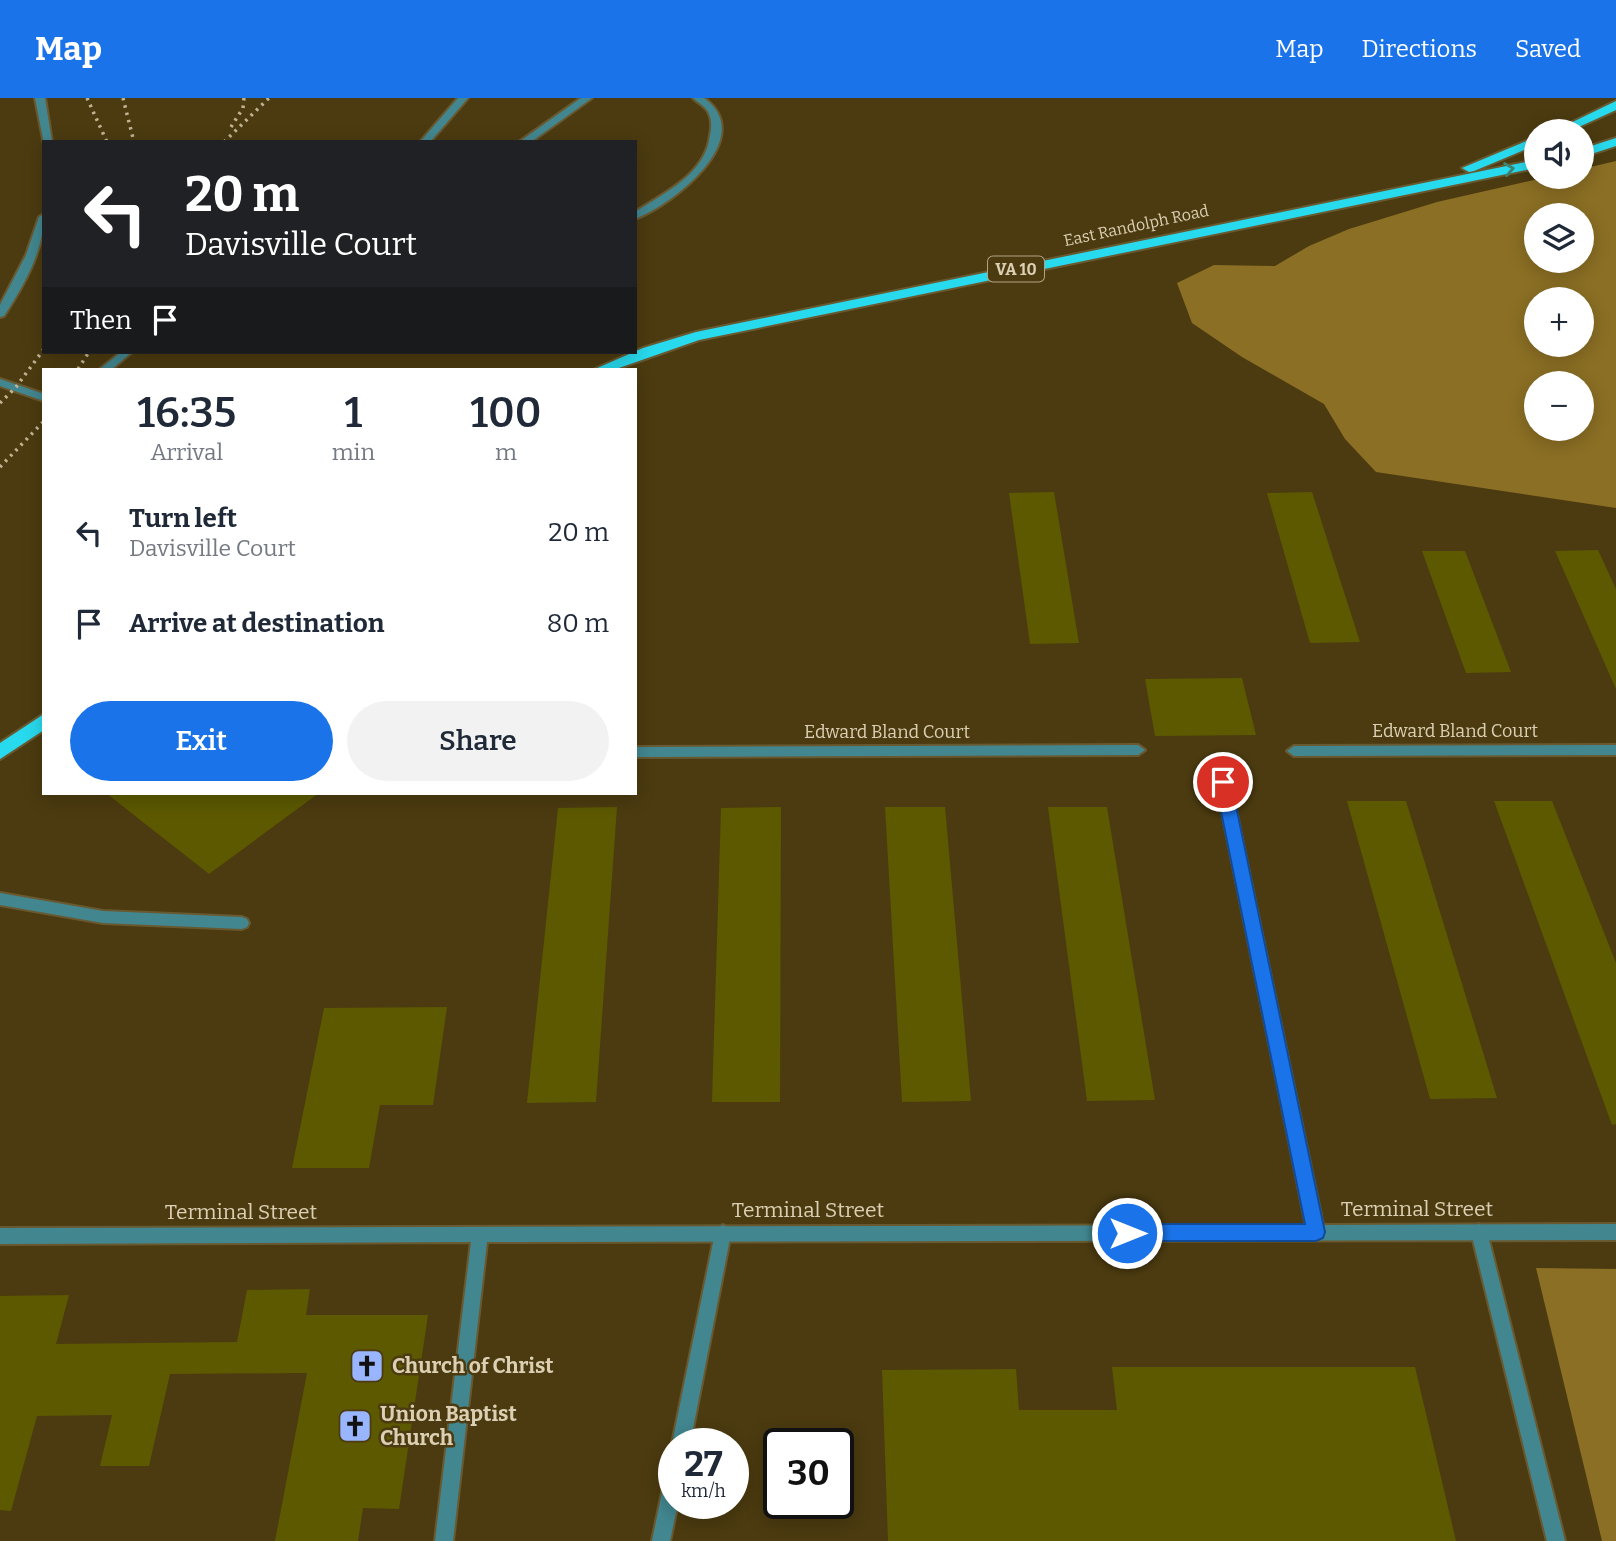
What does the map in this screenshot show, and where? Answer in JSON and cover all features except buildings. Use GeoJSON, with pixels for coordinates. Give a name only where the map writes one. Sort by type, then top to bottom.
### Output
{"type":"FeatureCollection","features":[{"type":"Feature","properties":{"kind":"highway"},"geometry":{"type":"LineString","coordinates":[[1586,119],[1616,105]]}},
{"type":"Feature","properties":{"kind":"highway"},"geometry":{"type":"LineString","coordinates":[[1594,149],[1616,142]]}},
{"type":"Feature","properties":{"kind":"highway","name":"East Randolph Road"},"geometry":{"type":"LineString","coordinates":[[1433,183],[1524,146]]}},
{"type":"Feature","properties":{"kind":"highway","name":"East Randolph Road"},"geometry":{"type":"LineString","coordinates":[[606,368],[696,336],[1524,166]]}},
{"type":"Feature","properties":{"kind":"highway"},"geometry":{"type":"LineString","coordinates":[[0,752],[42,722]]}},
{"type":"Feature","properties":{"kind":"street"},"geometry":{"type":"LineString","coordinates":[[40,98],[47,140]]}},
{"type":"Feature","properties":{"kind":"street"},"geometry":{"type":"LineString","coordinates":[[427,140],[463,98]]}},
{"type":"Feature","properties":{"kind":"street"},"geometry":{"type":"LineString","coordinates":[[527,140],[580,106],[587,98]]}},
{"type":"Feature","properties":{"kind":"street"},"geometry":{"type":"LineString","coordinates":[[637,215],[686,183],[708,159],[716,137],[715,118],[711,106],[698,98]]}},
{"type":"Feature","properties":{"kind":"street"},"geometry":{"type":"LineString","coordinates":[[0,314],[21,279],[42,225]]}},
{"type":"Feature","properties":{"kind":"street"},"geometry":{"type":"LineString","coordinates":[[106,368],[124,354]]}},
{"type":"Feature","properties":{"kind":"street"},"geometry":{"type":"LineString","coordinates":[[0,382],[42,397]]}},
{"type":"Feature","properties":{"kind":"street","name":"Edward Bland Court"},"geometry":{"type":"LineString","coordinates":[[637,752],[1138,750]]}},
{"type":"Feature","properties":{"kind":"street","name":"Edward Bland Court"},"geometry":{"type":"LineString","coordinates":[[1294,751],[1616,750]]}},
{"type":"Feature","properties":{"kind":"street"},"geometry":{"type":"LineString","coordinates":[[1223,782],[1316,1232]]}},
{"type":"Feature","properties":{"kind":"street"},"geometry":{"type":"LineString","coordinates":[[0,899],[103,917],[242,923]]}},
{"type":"Feature","properties":{"kind":"street"},"geometry":{"type":"LineString","coordinates":[[1479,1232],[1556,1541]]}},
{"type":"Feature","properties":{"kind":"street","name":"Terminal Street"},"geometry":{"type":"LineString","coordinates":[[0,1236],[1616,1232]]}},
{"type":"Feature","properties":{"kind":"street"},"geometry":{"type":"LineString","coordinates":[[684,1428],[723,1233]]}},
{"type":"Feature","properties":{"kind":"street"},"geometry":{"type":"LineString","coordinates":[[444,1541],[480,1234]]}},
{"type":"Feature","properties":{"kind":"street"},"geometry":{"type":"LineString","coordinates":[[661,1541],[666,1519]]}},
{"type":"Feature","properties":{"kind":"shaded area"},"geometry":{"type":"Polygon","coordinates":[[[1616,161],[1616,508],[1376,472],[1345,439],[1324,404],[1242,357],[1192,323],[1177,283],[1214,265],[1275,266],[1309,246],[1349,229],[1437,202],[1524,182],[1524,189],[1594,189],[1594,166],[1616,161]]]}},
{"type":"Feature","properties":{"kind":"shaded area"},"geometry":{"type":"Polygon","coordinates":[[[1536,1268],[1616,1269],[1616,1541],[1602,1541],[1536,1268]]]}},
{"type":"Feature","properties":{"kind":"railway"},"geometry":{"type":"LineString","coordinates":[[87,98],[106,140]]}},
{"type":"Feature","properties":{"kind":"railway"},"geometry":{"type":"LineString","coordinates":[[123,98],[134,140]]}},
{"type":"Feature","properties":{"kind":"railway"},"geometry":{"type":"LineString","coordinates":[[231,127],[243,108],[244,98]]}},
{"type":"Feature","properties":{"kind":"railway"},"geometry":{"type":"LineString","coordinates":[[226,140],[269,98]]}},
{"type":"Feature","properties":{"kind":"railway"},"geometry":{"type":"LineString","coordinates":[[0,403],[16,387],[42,352]]}},
{"type":"Feature","properties":{"kind":"railway"},"geometry":{"type":"LineString","coordinates":[[79,368],[88,354]]}},
{"type":"Feature","properties":{"kind":"railway"},"geometry":{"type":"LineString","coordinates":[[0,467],[42,423]]}},
{"type":"Feature","properties":{"kind":"place","name":"Church of Christ"},"geometry":{"type":"Point","coordinates":[367,1366]}},
{"type":"Feature","properties":{"kind":"place","name":"Union Baptist Church"},"geometry":{"type":"Point","coordinates":[355,1426]}},
{"type":"Feature","properties":{"kind":"route"},"geometry":{"type":"LineString","coordinates":[[1127,1233],[1316,1232],[1223,782]]}}]}
